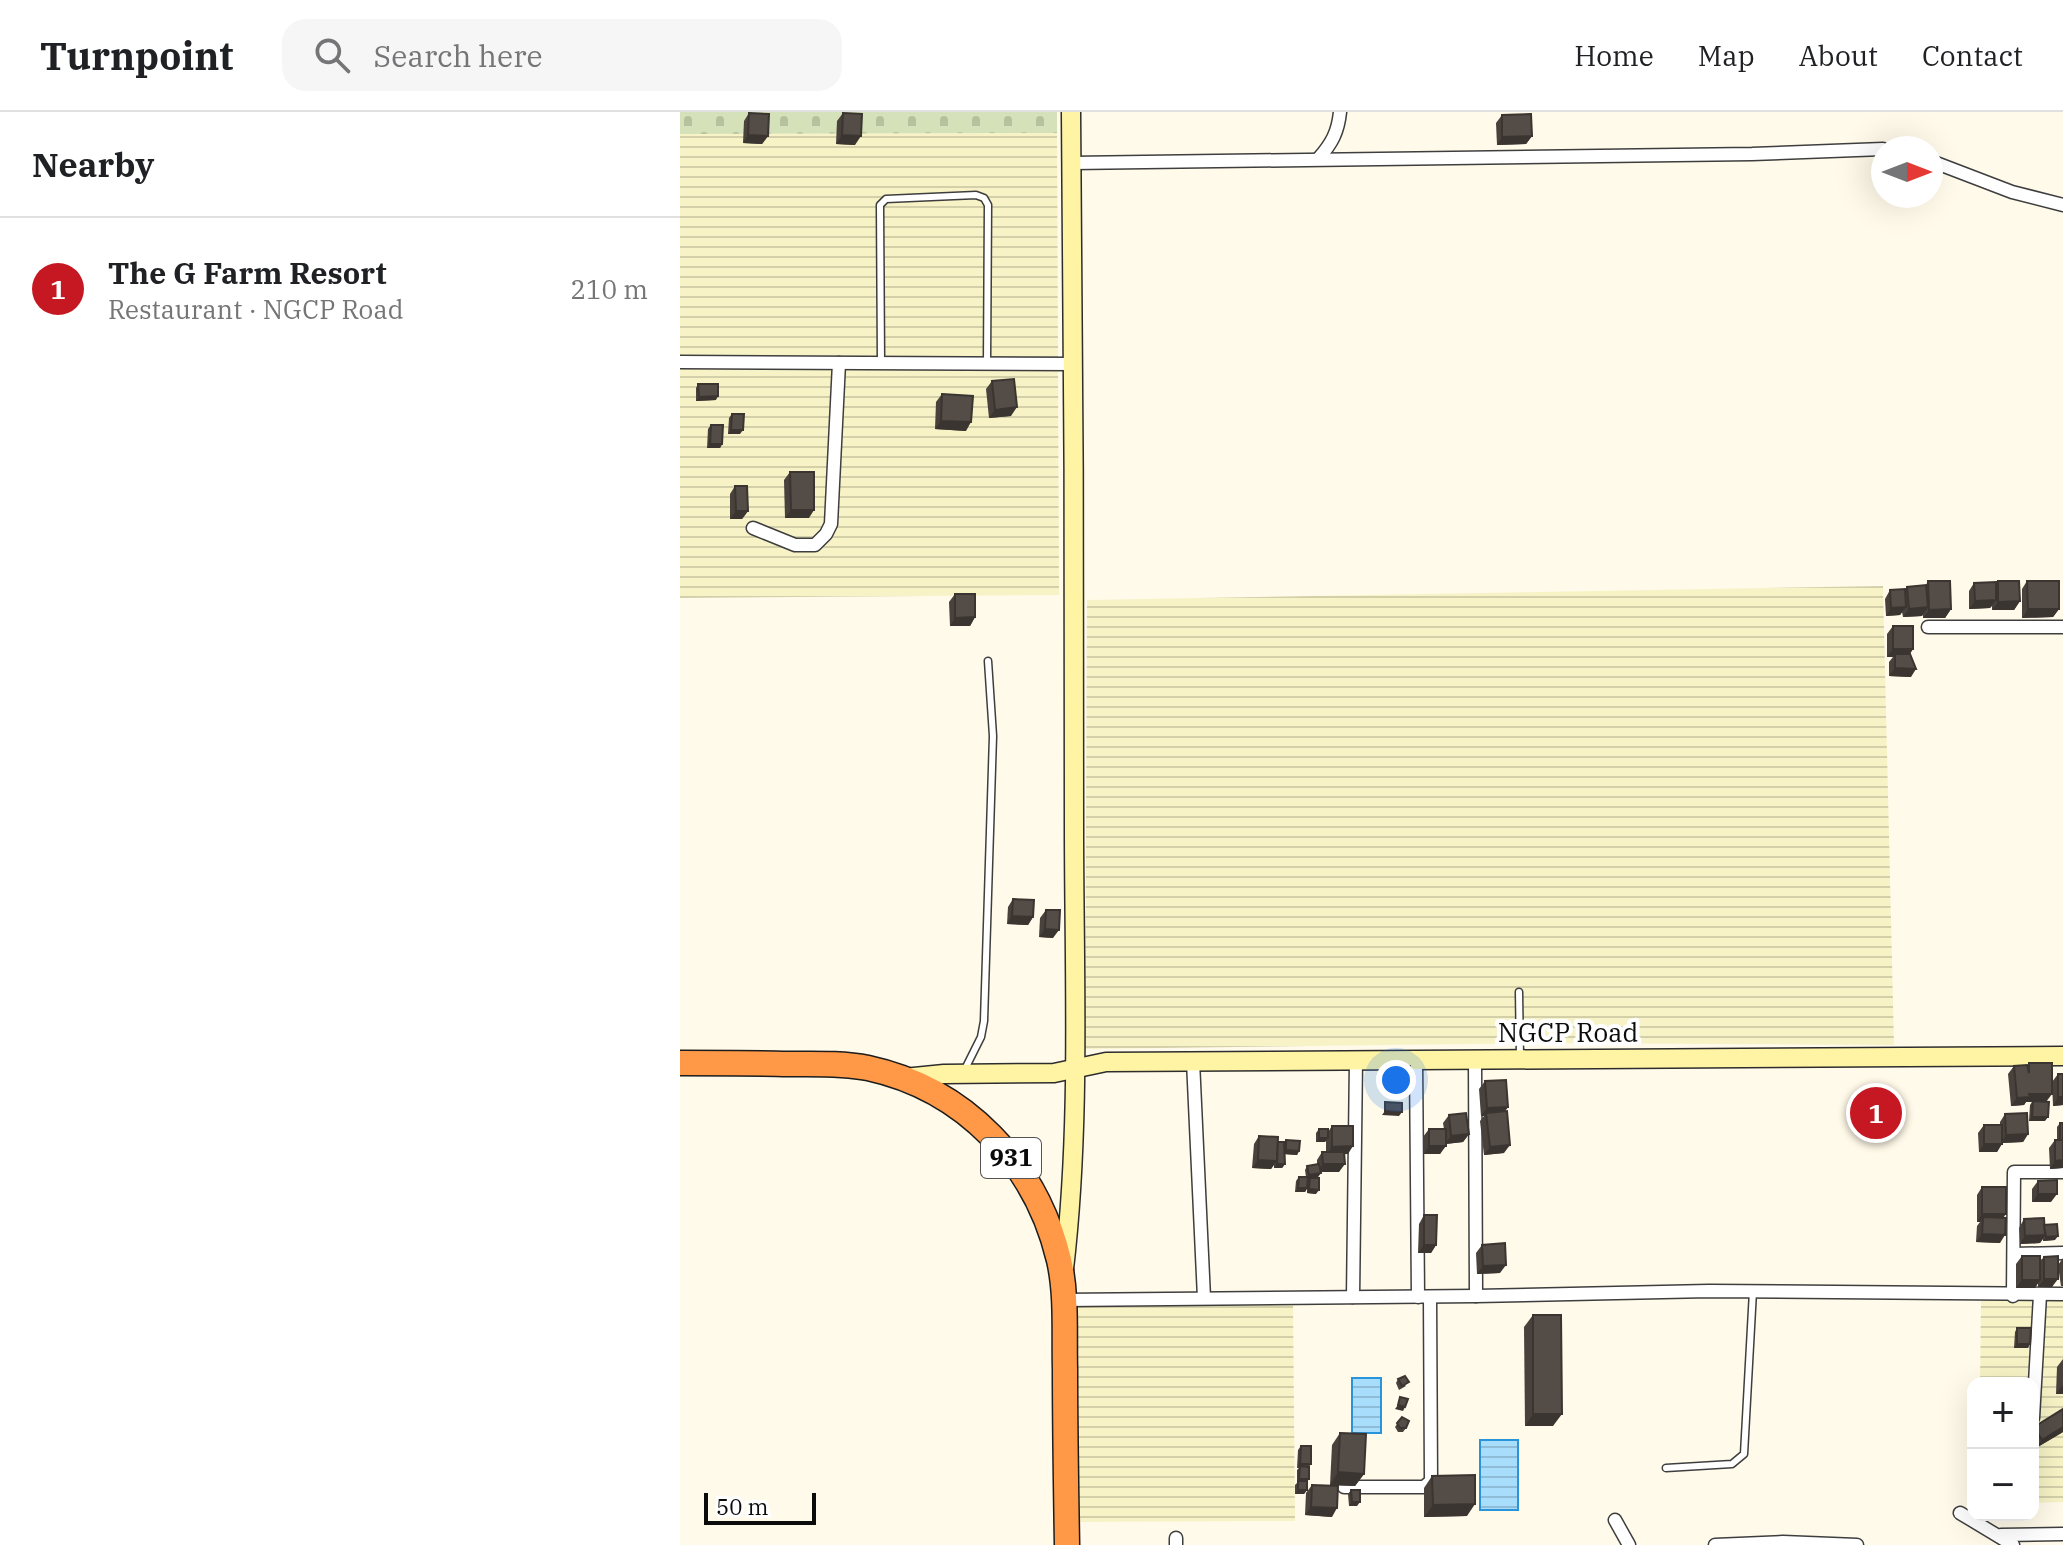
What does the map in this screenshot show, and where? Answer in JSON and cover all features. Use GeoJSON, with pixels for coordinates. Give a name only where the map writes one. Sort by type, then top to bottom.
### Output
{"type":"FeatureCollection","features":[{"type":"Feature","properties":{"kind":"highway","name":"931"},"geometry":{"type":"LineString","coordinates":[[680,1063],[828,1064],[866,1068],[904,1078],[935,1091],[962,1110],[993,1137],[1015,1163],[1041,1207],[1052,1236],[1064,1290],[1067,1545]]}},
{"type":"Feature","properties":{"kind":"main road"},"geometry":{"type":"LineString","coordinates":[[1064,1290],[1074,1068],[1071,112]]}},
{"type":"Feature","properties":{"kind":"main road","name":"NGCP Road"},"geometry":{"type":"LineString","coordinates":[[904,1078],[963,1073],[1041,1074],[1106,1062],[2063,1056]]}},
{"type":"Feature","properties":{"kind":"street"},"geometry":{"type":"LineString","coordinates":[[1319,158],[1337,133],[1340,112]]}},
{"type":"Feature","properties":{"kind":"street"},"geometry":{"type":"LineString","coordinates":[[1072,163],[1752,154],[1871,149]]}},
{"type":"Feature","properties":{"kind":"street"},"geometry":{"type":"LineString","coordinates":[[1943,166],[2012,192],[2063,205]]}},
{"type":"Feature","properties":{"kind":"street"},"geometry":{"type":"LineString","coordinates":[[680,362],[1074,364]]}},
{"type":"Feature","properties":{"kind":"street"},"geometry":{"type":"LineString","coordinates":[[753,528],[795,545],[815,545],[826,534],[831,524],[839,363]]}},
{"type":"Feature","properties":{"kind":"street"},"geometry":{"type":"LineString","coordinates":[[1928,627],[2063,627]]}},
{"type":"Feature","properties":{"kind":"street"},"geometry":{"type":"LineString","coordinates":[[1353,1297],[1356,1060]]}},
{"type":"Feature","properties":{"kind":"street"},"geometry":{"type":"LineString","coordinates":[[1344,1487],[1424,1487],[1431,1481],[1416,1060]]}},
{"type":"Feature","properties":{"kind":"street"},"geometry":{"type":"LineString","coordinates":[[1475,1060],[1476,1296]]}},
{"type":"Feature","properties":{"kind":"street"},"geometry":{"type":"LineString","coordinates":[[1193,1061],[1204,1298]]}},
{"type":"Feature","properties":{"kind":"street"},"geometry":{"type":"LineString","coordinates":[[2013,1296],[2014,1172],[2063,1172]]}},
{"type":"Feature","properties":{"kind":"street"},"geometry":{"type":"LineString","coordinates":[[2014,1254],[2063,1253]]}},
{"type":"Feature","properties":{"kind":"street"},"geometry":{"type":"LineString","coordinates":[[1064,1290],[1204,1298],[1753,1291],[2013,1296],[2063,1294]]}},
{"type":"Feature","properties":{"kind":"street"},"geometry":{"type":"LineString","coordinates":[[2035,1377],[2040,1295]]}},
{"type":"Feature","properties":{"kind":"street"},"geometry":{"type":"LineString","coordinates":[[1960,1513],[2013,1545]]}},
{"type":"Feature","properties":{"kind":"street"},"geometry":{"type":"LineString","coordinates":[[1615,1520],[1629,1545]]}},
{"type":"Feature","properties":{"kind":"street"},"geometry":{"type":"LineString","coordinates":[[2001,1535],[2063,1534]]}},
{"type":"Feature","properties":{"kind":"street"},"geometry":{"type":"LineString","coordinates":[[1715,1545],[1783,1542],[1857,1545]]}},
{"type":"Feature","properties":{"kind":"lane"},"geometry":{"type":"LineString","coordinates":[[881,363],[880,205],[886,199],[976,195],[984,198],[988,205],[987,363]]}},
{"type":"Feature","properties":{"kind":"lane"},"geometry":{"type":"LineString","coordinates":[[963,1073],[981,1037],[984,1021],[993,736],[988,661]]}},
{"type":"Feature","properties":{"kind":"lane"},"geometry":{"type":"LineString","coordinates":[[1519,992],[1520,1059]]}},
{"type":"Feature","properties":{"kind":"lane"},"geometry":{"type":"LineString","coordinates":[[1666,1468],[1732,1464],[1744,1454],[1753,1291]]}},
{"type":"Feature","properties":{"kind":"shaded area"},"geometry":{"type":"Polygon","coordinates":[[[1057,133],[1059,595],[680,598],[680,134],[1057,133]]]}},
{"type":"Feature","properties":{"kind":"shaded area"},"geometry":{"type":"Polygon","coordinates":[[[1883,586],[1894,1045],[1544,1043],[1085,1049],[1087,600],[1883,586]]]}},
{"type":"Feature","properties":{"kind":"shaded area"},"geometry":{"type":"Polygon","coordinates":[[[2063,1300],[2063,1502],[2039,1503],[2039,1377],[1980,1377],[1981,1301],[2063,1300]]]}},
{"type":"Feature","properties":{"kind":"shaded area"},"geometry":{"type":"Polygon","coordinates":[[[1293,1303],[1295,1521],[1077,1522],[1076,1305],[1293,1303]]]}},
{"type":"Feature","properties":{"kind":"green space"},"geometry":{"type":"Polygon","coordinates":[[[680,112],[1057,112],[1057,133],[680,134],[680,112]]]}},
{"type":"Feature","properties":{"kind":"water"},"geometry":{"type":"Polygon","coordinates":[[[1352,1378],[1381,1378],[1381,1433],[1352,1433],[1352,1378]]]}},
{"type":"Feature","properties":{"kind":"water"},"geometry":{"type":"Polygon","coordinates":[[[1480,1440],[1518,1440],[1518,1510],[1480,1510],[1480,1440]]]}},
{"type":"Feature","properties":{"kind":"building"},"geometry":{"type":"Polygon","coordinates":[[[749,113],[769,114],[768,136],[748,135],[749,113]]]}},
{"type":"Feature","properties":{"kind":"building"},"geometry":{"type":"Polygon","coordinates":[[[843,113],[862,114],[861,136],[842,135],[843,113]]]}},
{"type":"Feature","properties":{"kind":"building"},"geometry":{"type":"Polygon","coordinates":[[[1531,114],[1532,136],[1502,137],[1502,115],[1531,114]]]}},
{"type":"Feature","properties":{"kind":"building"},"geometry":{"type":"Polygon","coordinates":[[[1014,379],[1017,407],[995,410],[992,381],[1014,379]]]}},
{"type":"Feature","properties":{"kind":"building"},"geometry":{"type":"Polygon","coordinates":[[[698,384],[718,384],[718,396],[699,397],[698,384]]]}},
{"type":"Feature","properties":{"kind":"building"},"geometry":{"type":"Polygon","coordinates":[[[942,394],[973,396],[971,422],[941,421],[942,394]]]}},
{"type":"Feature","properties":{"kind":"building"},"geometry":{"type":"Polygon","coordinates":[[[732,414],[744,414],[743,430],[731,430],[732,414]]]}},
{"type":"Feature","properties":{"kind":"building"},"geometry":{"type":"Polygon","coordinates":[[[711,425],[723,425],[722,444],[710,444],[711,425]]]}},
{"type":"Feature","properties":{"kind":"building"},"geometry":{"type":"Polygon","coordinates":[[[790,472],[814,472],[814,510],[791,510],[790,472]]]}},
{"type":"Feature","properties":{"kind":"building"},"geometry":{"type":"Polygon","coordinates":[[[735,486],[747,486],[748,511],[736,511],[735,486]]]}},
{"type":"Feature","properties":{"kind":"building"},"geometry":{"type":"Polygon","coordinates":[[[1928,581],[1950,581],[1951,609],[1929,610],[1928,581]]]}},
{"type":"Feature","properties":{"kind":"building"},"geometry":{"type":"Polygon","coordinates":[[[1998,581],[2019,581],[2020,601],[1998,602],[1998,581]]]}},
{"type":"Feature","properties":{"kind":"building"},"geometry":{"type":"Polygon","coordinates":[[[2027,581],[2059,581],[2059,609],[2028,609],[2027,581]]]}},
{"type":"Feature","properties":{"kind":"building"},"geometry":{"type":"Polygon","coordinates":[[[1996,582],[1996,600],[1975,601],[1974,583],[1996,582]]]}},
{"type":"Feature","properties":{"kind":"building"},"geometry":{"type":"Polygon","coordinates":[[[1926,585],[1928,607],[1909,609],[1907,587],[1926,585]]]}},
{"type":"Feature","properties":{"kind":"building"},"geometry":{"type":"Polygon","coordinates":[[[1905,589],[1906,607],[1891,608],[1890,590],[1905,589]]]}},
{"type":"Feature","properties":{"kind":"building"},"geometry":{"type":"Polygon","coordinates":[[[955,594],[975,594],[975,617],[955,618],[955,594]]]}},
{"type":"Feature","properties":{"kind":"building"},"geometry":{"type":"Polygon","coordinates":[[[1893,626],[1913,626],[1913,649],[1893,649],[1893,626]]]}},
{"type":"Feature","properties":{"kind":"building"},"geometry":{"type":"Polygon","coordinates":[[[1895,654],[1910,654],[1916,669],[1895,668],[1895,654]]]}},
{"type":"Feature","properties":{"kind":"building"},"geometry":{"type":"Polygon","coordinates":[[[1013,899],[1034,900],[1033,917],[1012,916],[1013,899]]]}},
{"type":"Feature","properties":{"kind":"building"},"geometry":{"type":"Polygon","coordinates":[[[1046,910],[1060,910],[1059,930],[1045,929],[1046,910]]]}},
{"type":"Feature","properties":{"kind":"building"},"geometry":{"type":"Polygon","coordinates":[[[2029,1063],[2052,1063],[2052,1094],[2029,1094],[2030,1097],[2017,1098],[2014,1066],[2027,1065],[2029,1073],[2029,1063]]]}},
{"type":"Feature","properties":{"kind":"building"},"geometry":{"type":"Polygon","coordinates":[[[1410,1066],[1411,1076],[1400,1076],[1400,1067],[1410,1066]]]}},
{"type":"Feature","properties":{"kind":"building"},"geometry":{"type":"Polygon","coordinates":[[[2058,1074],[2063,1074],[2063,1097],[2058,1097],[2058,1074]]]}},
{"type":"Feature","properties":{"kind":"building"},"geometry":{"type":"Polygon","coordinates":[[[1506,1080],[1508,1107],[1487,1108],[1485,1081],[1506,1080]]]}},
{"type":"Feature","properties":{"kind":"building"},"geometry":{"type":"Polygon","coordinates":[[[2033,1101],[2049,1102],[2048,1117],[2032,1117],[2033,1101]]]}},
{"type":"Feature","properties":{"kind":"building"},"geometry":{"type":"Polygon","coordinates":[[[1385,1102],[1402,1103],[1402,1112],[1385,1111],[1385,1102]]]}},
{"type":"Feature","properties":{"kind":"building"},"geometry":{"type":"Polygon","coordinates":[[[1507,1111],[1510,1145],[1490,1147],[1486,1113],[1507,1111]]]}},
{"type":"Feature","properties":{"kind":"building"},"geometry":{"type":"Polygon","coordinates":[[[1466,1113],[1469,1134],[1451,1136],[1449,1115],[1466,1113]]]}},
{"type":"Feature","properties":{"kind":"building"},"geometry":{"type":"Polygon","coordinates":[[[2027,1113],[2028,1134],[2006,1135],[2005,1114],[2027,1113]]]}},
{"type":"Feature","properties":{"kind":"building"},"geometry":{"type":"Polygon","coordinates":[[[2060,1123],[2063,1123],[2063,1140],[2060,1140],[2060,1123]]]}},
{"type":"Feature","properties":{"kind":"building"},"geometry":{"type":"Polygon","coordinates":[[[1984,1125],[2002,1125],[2002,1144],[1984,1144],[1984,1125]]]}},
{"type":"Feature","properties":{"kind":"building"},"geometry":{"type":"Polygon","coordinates":[[[1332,1126],[1353,1126],[1353,1146],[1332,1147],[1332,1126]]]}},
{"type":"Feature","properties":{"kind":"building"},"geometry":{"type":"Polygon","coordinates":[[[1319,1129],[1328,1129],[1328,1138],[1319,1138],[1319,1129]]]}},
{"type":"Feature","properties":{"kind":"building"},"geometry":{"type":"Polygon","coordinates":[[[1429,1129],[1446,1129],[1446,1146],[1429,1146],[1429,1129]]]}},
{"type":"Feature","properties":{"kind":"building"},"geometry":{"type":"Polygon","coordinates":[[[1259,1136],[1278,1137],[1277,1161],[1258,1160],[1259,1136]]]}},
{"type":"Feature","properties":{"kind":"building"},"geometry":{"type":"Polygon","coordinates":[[[1286,1140],[1300,1141],[1299,1151],[1286,1150],[1286,1140]]]}},
{"type":"Feature","properties":{"kind":"building"},"geometry":{"type":"Polygon","coordinates":[[[2055,1140],[2063,1140],[2063,1160],[2055,1161],[2055,1140]]]}},
{"type":"Feature","properties":{"kind":"building"},"geometry":{"type":"Polygon","coordinates":[[[1278,1142],[1284,1142],[1285,1164],[1277,1164],[1278,1142]]]}},
{"type":"Feature","properties":{"kind":"building"},"geometry":{"type":"Polygon","coordinates":[[[1322,1152],[1344,1152],[1345,1164],[1323,1164],[1322,1152]]]}},
{"type":"Feature","properties":{"kind":"building"},"geometry":{"type":"Polygon","coordinates":[[[1319,1164],[1321,1173],[1309,1175],[1307,1166],[1319,1164]]]}},
{"type":"Feature","properties":{"kind":"building"},"geometry":{"type":"Polygon","coordinates":[[[1299,1177],[1308,1177],[1307,1188],[1298,1188],[1299,1177]]]}},
{"type":"Feature","properties":{"kind":"building"},"geometry":{"type":"Polygon","coordinates":[[[1310,1178],[1319,1178],[1319,1190],[1309,1189],[1310,1178]]]}},
{"type":"Feature","properties":{"kind":"building"},"geometry":{"type":"Polygon","coordinates":[[[2057,1180],[2057,1194],[2038,1194],[2038,1181],[2057,1180]]]}},
{"type":"Feature","properties":{"kind":"building"},"geometry":{"type":"Polygon","coordinates":[[[1982,1187],[2006,1187],[2006,1214],[1982,1214],[1982,1187]]]}},
{"type":"Feature","properties":{"kind":"building"},"geometry":{"type":"Polygon","coordinates":[[[1424,1215],[1437,1215],[1436,1245],[1424,1245],[1424,1215]]]}},
{"type":"Feature","properties":{"kind":"building"},"geometry":{"type":"Polygon","coordinates":[[[1983,1217],[2006,1218],[2005,1235],[1982,1234],[1983,1217]]]}},
{"type":"Feature","properties":{"kind":"building"},"geometry":{"type":"Polygon","coordinates":[[[2044,1218],[2045,1235],[2025,1236],[2024,1219],[2044,1218]]]}},
{"type":"Feature","properties":{"kind":"building"},"geometry":{"type":"Polygon","coordinates":[[[2057,1224],[2058,1236],[2046,1237],[2044,1225],[2057,1224]]]}},
{"type":"Feature","properties":{"kind":"building"},"geometry":{"type":"Polygon","coordinates":[[[1505,1243],[1506,1265],[1483,1266],[1482,1245],[1505,1243]]]}},
{"type":"Feature","properties":{"kind":"building"},"geometry":{"type":"Polygon","coordinates":[[[2022,1256],[2040,1256],[2040,1280],[2022,1280],[2022,1256]]]}},
{"type":"Feature","properties":{"kind":"building"},"geometry":{"type":"Polygon","coordinates":[[[2058,1256],[2058,1279],[2044,1279],[2044,1257],[2058,1256]]]}},
{"type":"Feature","properties":{"kind":"building"},"geometry":{"type":"Polygon","coordinates":[[[1533,1315],[1561,1315],[1562,1414],[1533,1414],[1533,1315]]]}},
{"type":"Feature","properties":{"kind":"building"},"geometry":{"type":"Polygon","coordinates":[[[2017,1328],[2031,1328],[2030,1344],[2017,1344],[2017,1328]]]}},
{"type":"Feature","properties":{"kind":"building"},"geometry":{"type":"Polygon","coordinates":[[[1405,1376],[1409,1382],[1402,1386],[1398,1379],[1405,1376]]]}},
{"type":"Feature","properties":{"kind":"building"},"geometry":{"type":"Polygon","coordinates":[[[1400,1397],[1408,1399],[1405,1407],[1398,1405],[1400,1397]]]}},
{"type":"Feature","properties":{"kind":"building"},"geometry":{"type":"Polygon","coordinates":[[[2063,1409],[2063,1427],[2042,1440],[2039,1424],[2063,1409]]]}},
{"type":"Feature","properties":{"kind":"building"},"geometry":{"type":"Polygon","coordinates":[[[1402,1417],[1409,1421],[1406,1428],[1400,1428],[1397,1423],[1402,1417]]]}},
{"type":"Feature","properties":{"kind":"building"},"geometry":{"type":"Polygon","coordinates":[[[1340,1433],[1366,1434],[1364,1474],[1338,1472],[1340,1433]]]}},
{"type":"Feature","properties":{"kind":"building"},"geometry":{"type":"Polygon","coordinates":[[[1301,1446],[1311,1446],[1311,1464],[1300,1464],[1301,1446]]]}},
{"type":"Feature","properties":{"kind":"building"},"geometry":{"type":"Polygon","coordinates":[[[1300,1466],[1309,1467],[1309,1479],[1299,1479],[1300,1466]]]}},
{"type":"Feature","properties":{"kind":"building"},"geometry":{"type":"Polygon","coordinates":[[[1475,1475],[1475,1504],[1433,1505],[1432,1476],[1475,1475]]]}},
{"type":"Feature","properties":{"kind":"building"},"geometry":{"type":"Polygon","coordinates":[[[1298,1481],[1307,1481],[1307,1490],[1298,1490],[1298,1481]]]}},
{"type":"Feature","properties":{"kind":"building"},"geometry":{"type":"Polygon","coordinates":[[[1312,1485],[1338,1486],[1337,1508],[1311,1507],[1312,1485]]]}},
{"type":"Feature","properties":{"kind":"building"},"geometry":{"type":"Polygon","coordinates":[[[1351,1490],[1360,1490],[1360,1502],[1352,1502],[1351,1490]]]}},
{"type":"Feature","properties":{"kind":"place","name":"The G Farm Resort"},"geometry":{"type":"Point","coordinates":[1876,1113]}}]}
